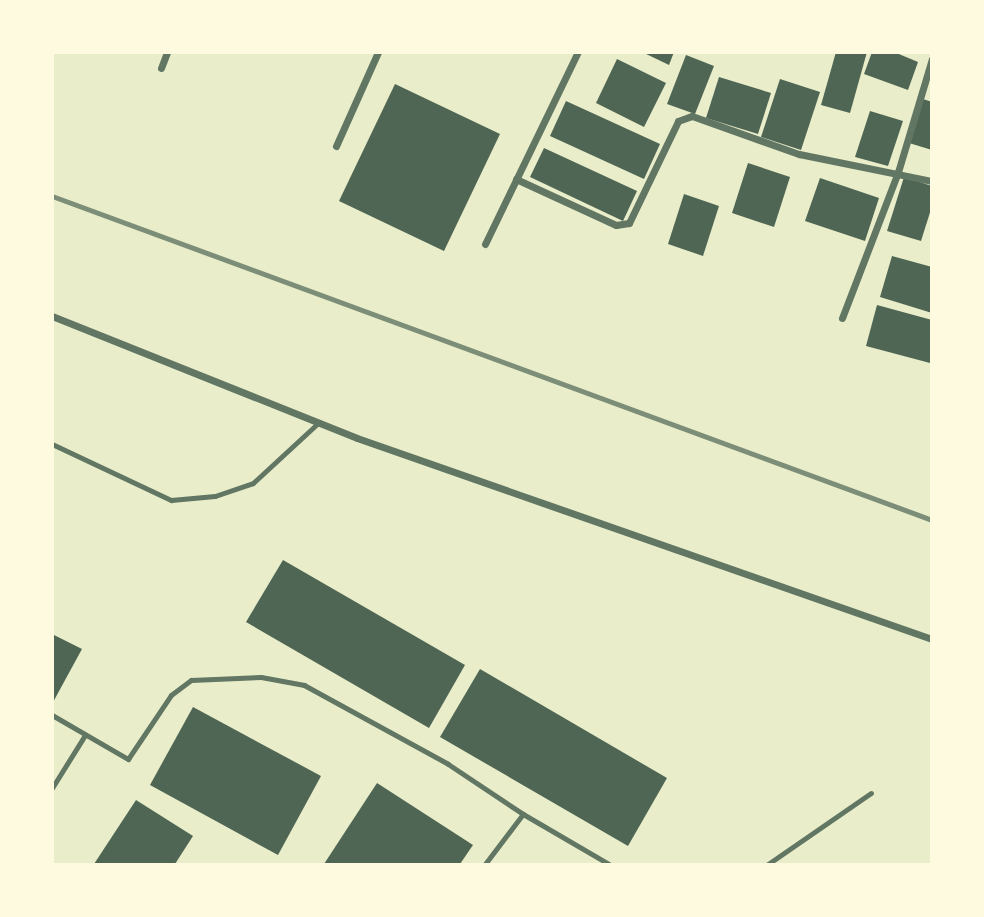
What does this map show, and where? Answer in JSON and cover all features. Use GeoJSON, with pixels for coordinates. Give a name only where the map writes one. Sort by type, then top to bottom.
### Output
{"type":"FeatureCollection","features":[{"type":"Feature","properties":{"kind":"street"},"geometry":{"type":"LineString","coordinates":[[161,68],[167,52]]}},
{"type":"Feature","properties":{"kind":"street"},"geometry":{"type":"LineString","coordinates":[[336,146],[378,52]]}},
{"type":"Feature","properties":{"kind":"street"},"geometry":{"type":"LineString","coordinates":[[485,244],[578,52]]}},
{"type":"Feature","properties":{"kind":"street"},"geometry":{"type":"LineString","coordinates":[[842,318],[898,172],[932,59]]}},
{"type":"Feature","properties":{"kind":"street"},"geometry":{"type":"LineString","coordinates":[[516,179],[617,225],[629,223],[678,121],[692,116],[799,153],[932,181]]}},
{"type":"Feature","properties":{"kind":"street"},"geometry":{"type":"LineString","coordinates":[[52,316],[319,422],[932,639]]}},
{"type":"Feature","properties":{"kind":"lane"},"geometry":{"type":"LineString","coordinates":[[52,444],[172,500],[215,496],[253,483],[319,422]]}},
{"type":"Feature","properties":{"kind":"lane"},"geometry":{"type":"LineString","coordinates":[[52,715],[128,759],[171,695],[191,680],[261,677],[304,685],[448,764],[523,814],[609,864]]}},
{"type":"Feature","properties":{"kind":"lane"},"geometry":{"type":"LineString","coordinates":[[52,788],[85,735]]}},
{"type":"Feature","properties":{"kind":"lane"},"geometry":{"type":"LineString","coordinates":[[768,864],[871,793]]}},
{"type":"Feature","properties":{"kind":"lane"},"geometry":{"type":"LineString","coordinates":[[485,864],[523,814]]}},
{"type":"Feature","properties":{"kind":"building"},"geometry":{"type":"Polygon","coordinates":[[[642,52],[674,52],[669,65],[642,52]]]}},
{"type":"Feature","properties":{"kind":"building"},"geometry":{"type":"Polygon","coordinates":[[[836,52],[867,52],[850,113],[821,105],[836,52]]]}},
{"type":"Feature","properties":{"kind":"building"},"geometry":{"type":"Polygon","coordinates":[[[872,52],[894,52],[918,62],[908,90],[864,74],[872,52]]]}},
{"type":"Feature","properties":{"kind":"building"},"geometry":{"type":"Polygon","coordinates":[[[686,55],[714,66],[695,114],[667,104],[686,55]]]}},
{"type":"Feature","properties":{"kind":"building"},"geometry":{"type":"Polygon","coordinates":[[[617,59],[666,83],[644,127],[596,103],[617,59]]]}},
{"type":"Feature","properties":{"kind":"building"},"geometry":{"type":"Polygon","coordinates":[[[719,77],[771,93],[758,134],[706,118],[719,77]]]}},
{"type":"Feature","properties":{"kind":"building"},"geometry":{"type":"Polygon","coordinates":[[[780,79],[820,92],[801,150],[761,137],[780,79]]]}},
{"type":"Feature","properties":{"kind":"building"},"geometry":{"type":"Polygon","coordinates":[[[395,84],[500,134],[444,251],[339,201],[395,84]]]}},
{"type":"Feature","properties":{"kind":"building"},"geometry":{"type":"Polygon","coordinates":[[[923,99],[932,102],[932,150],[909,143],[923,99]]]}},
{"type":"Feature","properties":{"kind":"building"},"geometry":{"type":"Polygon","coordinates":[[[566,101],[660,144],[644,179],[550,136],[566,101]]]}},
{"type":"Feature","properties":{"kind":"building"},"geometry":{"type":"Polygon","coordinates":[[[870,111],[903,121],[888,166],[855,157],[870,111]]]}},
{"type":"Feature","properties":{"kind":"building"},"geometry":{"type":"Polygon","coordinates":[[[544,148],[637,191],[623,221],[530,177],[544,148]]]}},
{"type":"Feature","properties":{"kind":"building"},"geometry":{"type":"Polygon","coordinates":[[[748,163],[790,177],[774,227],[732,213],[748,163]]]}},
{"type":"Feature","properties":{"kind":"building"},"geometry":{"type":"Polygon","coordinates":[[[904,177],[932,186],[932,206],[921,241],[887,231],[904,177]]]}},
{"type":"Feature","properties":{"kind":"building"},"geometry":{"type":"Polygon","coordinates":[[[820,178],[879,198],[865,241],[805,221],[820,178]]]}},
{"type":"Feature","properties":{"kind":"building"},"geometry":{"type":"Polygon","coordinates":[[[684,194],[719,206],[703,256],[668,244],[684,194]]]}},
{"type":"Feature","properties":{"kind":"building"},"geometry":{"type":"Polygon","coordinates":[[[892,256],[932,267],[932,313],[880,297],[892,256]]]}},
{"type":"Feature","properties":{"kind":"building"},"geometry":{"type":"Polygon","coordinates":[[[877,305],[932,320],[930,363],[866,346],[877,305]]]}},
{"type":"Feature","properties":{"kind":"building"},"geometry":{"type":"Polygon","coordinates":[[[283,560],[465,665],[429,728],[246,622],[283,560]]]}},
{"type":"Feature","properties":{"kind":"building"},"geometry":{"type":"Polygon","coordinates":[[[52,634],[82,649],[52,704],[52,634]]]}},
{"type":"Feature","properties":{"kind":"building"},"geometry":{"type":"Polygon","coordinates":[[[480,669],[667,778],[628,846],[440,737],[480,669]]]}},
{"type":"Feature","properties":{"kind":"building"},"geometry":{"type":"Polygon","coordinates":[[[193,707],[321,776],[278,855],[150,785],[193,707]]]}},
{"type":"Feature","properties":{"kind":"building"},"geometry":{"type":"Polygon","coordinates":[[[377,783],[473,845],[460,864],[324,864],[377,783]]]}},
{"type":"Feature","properties":{"kind":"building"},"geometry":{"type":"Polygon","coordinates":[[[136,800],[193,836],[175,864],[94,864],[136,800]]]}},
{"type":"Feature","properties":{"kind":"railway"},"geometry":{"type":"LineString","coordinates":[[52,196],[932,520]]}}]}
